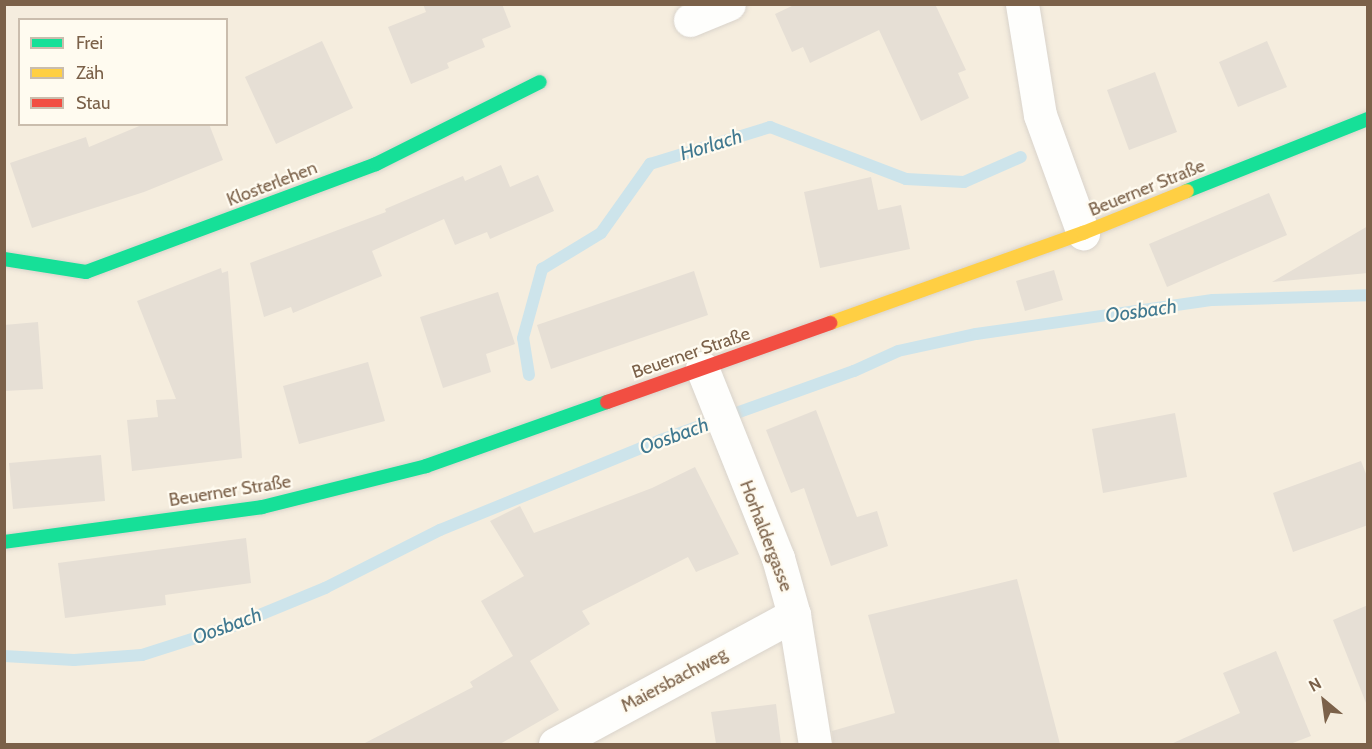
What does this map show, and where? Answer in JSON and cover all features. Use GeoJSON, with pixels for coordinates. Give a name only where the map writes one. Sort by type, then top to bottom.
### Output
{"type":"FeatureCollection","features":[{"type":"Feature","properties":{"kind":"main road","name":"Klosterlehen"},"geometry":{"type":"LineString","coordinates":[[4,259],[86,272],[376,164],[540,82]]}},
{"type":"Feature","properties":{"kind":"main road","name":"Beuerner Straße"},"geometry":{"type":"LineString","coordinates":[[4,542],[262,507],[344,489],[706,381],[1368,119]]}},
{"type":"Feature","properties":{"kind":"street"},"geometry":{"type":"LineString","coordinates":[[690,20],[729,4]]}},
{"type":"Feature","properties":{"kind":"street"},"geometry":{"type":"LineString","coordinates":[[1022,4],[1040,115],[1083,233]]}},
{"type":"Feature","properties":{"kind":"street","name":"Horhaldergasse"},"geometry":{"type":"LineString","coordinates":[[706,381],[778,558],[794,615],[815,744]]}},
{"type":"Feature","properties":{"kind":"street","name":"Maiersbachweg"},"geometry":{"type":"LineString","coordinates":[[555,744],[794,615]]}},
{"type":"Feature","properties":{"kind":"shaded area"},"geometry":{"type":"Polygon","coordinates":[[[5,5],[1367,5],[1367,744],[5,744],[5,5]]]}},
{"type":"Feature","properties":{"kind":"building"},"geometry":{"type":"Polygon","coordinates":[[[423,4],[502,4],[511,27],[482,39],[485,47],[447,63],[449,68],[411,84],[388,27],[426,12],[423,4]]]}},
{"type":"Feature","properties":{"kind":"building"},"geometry":{"type":"Polygon","coordinates":[[[796,4],[935,4],[966,70],[958,73],[969,98],[921,121],[879,30],[810,63],[803,47],[792,52],[775,14],[796,4]]]}},
{"type":"Feature","properties":{"kind":"building"},"geometry":{"type":"Polygon","coordinates":[[[322,41],[353,108],[276,144],[245,77],[322,41]]]}},
{"type":"Feature","properties":{"kind":"building"},"geometry":{"type":"Polygon","coordinates":[[[1267,41],[1287,87],[1238,107],[1219,62],[1267,41]]]}},
{"type":"Feature","properties":{"kind":"building"},"geometry":{"type":"Polygon","coordinates":[[[1155,72],[1177,132],[1129,150],[1107,90],[1155,72]]]}},
{"type":"Feature","properties":{"kind":"building"},"geometry":{"type":"Polygon","coordinates":[[[139,126],[210,126],[223,160],[144,192],[32,228],[10,163],[86,137],[89,147],[139,126]]]}},
{"type":"Feature","properties":{"kind":"building"},"geometry":{"type":"Polygon","coordinates":[[[501,165],[510,187],[538,175],[554,211],[490,239],[487,232],[455,245],[444,219],[372,251],[382,276],[293,313],[291,307],[264,317],[250,263],[386,212],[385,209],[463,176],[465,181],[501,165]]]}},
{"type":"Feature","properties":{"kind":"building"},"geometry":{"type":"Polygon","coordinates":[[[871,177],[878,210],[901,205],[910,249],[820,268],[804,192],[871,177]]]}},
{"type":"Feature","properties":{"kind":"building"},"geometry":{"type":"Polygon","coordinates":[[[1269,193],[1287,235],[1167,287],[1149,244],[1269,193]]]}},
{"type":"Feature","properties":{"kind":"building"},"geometry":{"type":"Polygon","coordinates":[[[1368,226],[1368,273],[1272,282],[1368,226]]]}},
{"type":"Feature","properties":{"kind":"building"},"geometry":{"type":"Polygon","coordinates":[[[221,268],[222,273],[228,271],[242,458],[132,471],[127,420],[158,417],[156,400],[176,399],[137,301],[221,268]]]}},
{"type":"Feature","properties":{"kind":"building"},"geometry":{"type":"Polygon","coordinates":[[[1054,270],[1063,300],[1025,311],[1016,281],[1054,270]]]}},
{"type":"Feature","properties":{"kind":"building"},"geometry":{"type":"Polygon","coordinates":[[[694,271],[708,315],[551,369],[537,325],[694,271]]]}},
{"type":"Feature","properties":{"kind":"building"},"geometry":{"type":"Polygon","coordinates":[[[498,292],[515,344],[486,354],[491,372],[443,388],[420,317],[498,292]]]}},
{"type":"Feature","properties":{"kind":"building"},"geometry":{"type":"Polygon","coordinates":[[[38,322],[43,389],[4,391],[4,325],[38,322]]]}},
{"type":"Feature","properties":{"kind":"building"},"geometry":{"type":"Polygon","coordinates":[[[368,362],[385,421],[299,444],[283,386],[368,362]]]}},
{"type":"Feature","properties":{"kind":"building"},"geometry":{"type":"Polygon","coordinates":[[[816,410],[857,517],[877,511],[888,546],[831,566],[804,488],[791,493],[766,430],[816,410]]]}},
{"type":"Feature","properties":{"kind":"building"},"geometry":{"type":"Polygon","coordinates":[[[1175,413],[1187,477],[1103,493],[1092,429],[1175,413]]]}},
{"type":"Feature","properties":{"kind":"building"},"geometry":{"type":"Polygon","coordinates":[[[101,455],[105,501],[13,509],[9,463],[101,455]]]}},
{"type":"Feature","properties":{"kind":"building"},"geometry":{"type":"Polygon","coordinates":[[[1361,461],[1368,479],[1368,525],[1293,552],[1273,493],[1361,461]]]}},
{"type":"Feature","properties":{"kind":"building"},"geometry":{"type":"Polygon","coordinates":[[[695,467],[739,554],[696,572],[688,557],[582,611],[590,624],[530,661],[559,710],[500,744],[363,744],[473,687],[470,682],[513,656],[481,601],[524,576],[490,521],[520,506],[534,533],[652,488],[695,467]]]}},
{"type":"Feature","properties":{"kind":"building"},"geometry":{"type":"Polygon","coordinates":[[[246,538],[251,583],[165,595],[166,605],[65,618],[58,563],[246,538]]]}},
{"type":"Feature","properties":{"kind":"building"},"geometry":{"type":"Polygon","coordinates":[[[1017,579],[1060,744],[833,744],[832,731],[895,713],[868,615],[1017,579]]]}},
{"type":"Feature","properties":{"kind":"building"},"geometry":{"type":"Polygon","coordinates":[[[1368,605],[1368,703],[1366,703],[1333,620],[1368,605]]]}},
{"type":"Feature","properties":{"kind":"building"},"geometry":{"type":"Polygon","coordinates":[[[1276,651],[1311,736],[1290,744],[1171,744],[1240,713],[1223,673],[1276,651]]]}},
{"type":"Feature","properties":{"kind":"building"},"geometry":{"type":"Polygon","coordinates":[[[776,704],[781,744],[716,744],[711,712],[776,704]]]}},
{"type":"Feature","properties":{"kind":"waterway","name":"Horlach"},"geometry":{"type":"LineString","coordinates":[[529,375],[523,338],[542,269],[601,233],[650,164],[770,127],[906,179],[964,182],[1021,157]]}},
{"type":"Feature","properties":{"kind":"waterway","name":"Oosbach"},"geometry":{"type":"LineString","coordinates":[[4,656],[74,660],[142,655],[233,626],[325,588],[440,530],[661,440],[854,371],[898,351],[976,334],[1213,300],[1368,295]]}},
{"type":"Feature","properties":{"kind":"traffic: fast"},"geometry":{"type":"LineString","coordinates":[[4,259],[86,272],[376,164],[540,82]]}},
{"type":"Feature","properties":{"kind":"traffic: fast"},"geometry":{"type":"LineString","coordinates":[[1187,191],[1368,119]]}},
{"type":"Feature","properties":{"kind":"traffic: fast"},"geometry":{"type":"LineString","coordinates":[[4,542],[262,507],[426,466],[607,402]]}},
{"type":"Feature","properties":{"kind":"traffic: slow"},"geometry":{"type":"LineString","coordinates":[[830,323],[1083,233],[1187,191]]}},
{"type":"Feature","properties":{"kind":"traffic: jam"},"geometry":{"type":"LineString","coordinates":[[607,402],[830,323]]}}]}
